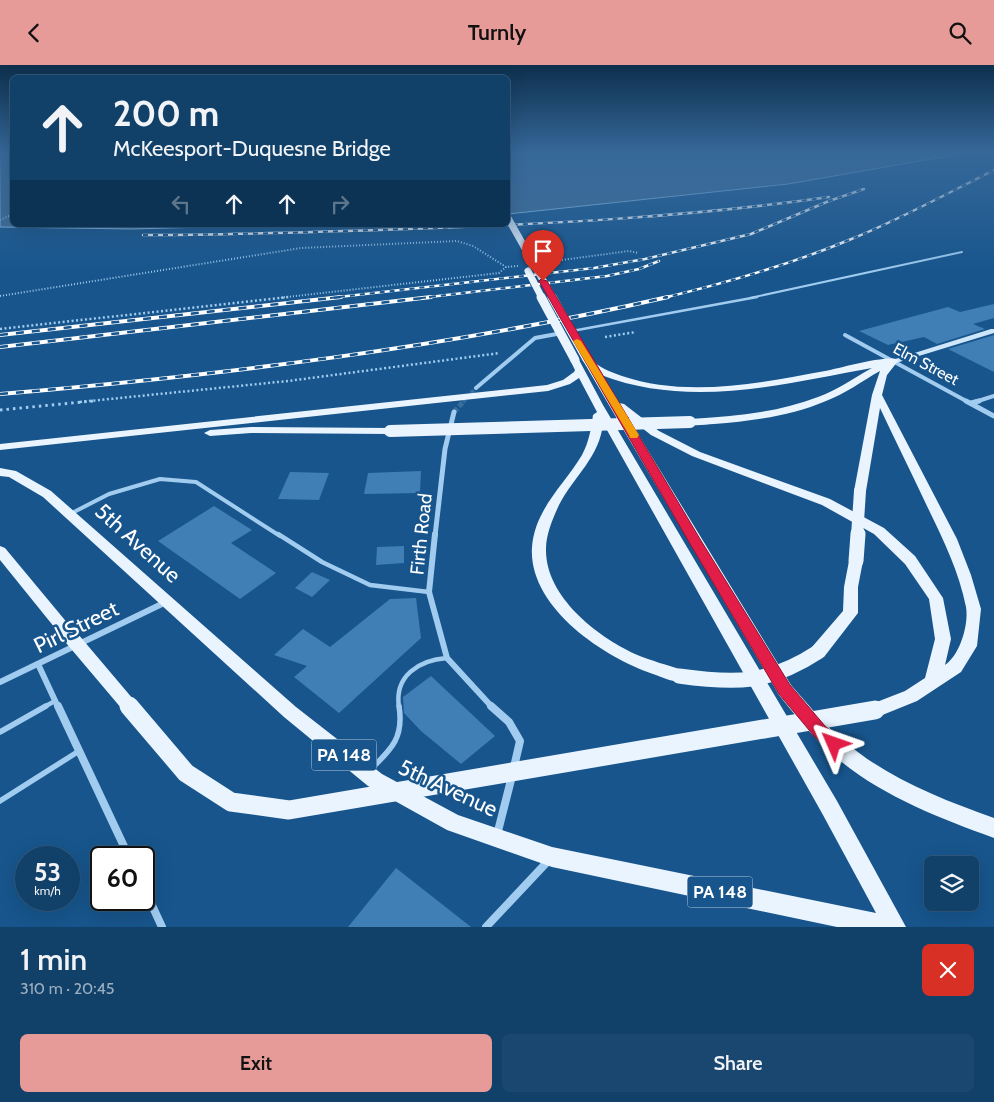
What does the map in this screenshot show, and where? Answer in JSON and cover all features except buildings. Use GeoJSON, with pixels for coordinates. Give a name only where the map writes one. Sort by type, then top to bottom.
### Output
{"type":"FeatureCollection","features":[{"type":"Feature","properties":{"kind":"main road"},"geometry":{"type":"LineString","coordinates":[[510,223],[593,368],[605,402],[895,927]]}},
{"type":"Feature","properties":{"kind":"main road"},"geometry":{"type":"LineString","coordinates":[[504,227],[578,365],[605,402],[695,542],[784,690],[820,731],[848,756],[898,788],[970,820],[994,828]]}},
{"type":"Feature","properties":{"kind":"main road"},"geometry":{"type":"LineString","coordinates":[[593,368],[624,380],[651,386],[683,389],[729,389],[781,382],[836,370],[892,361],[994,331]]}},
{"type":"Feature","properties":{"kind":"main road"},"geometry":{"type":"LineString","coordinates":[[605,402],[592,450],[554,504],[543,531],[539,551],[541,567],[551,591],[574,619],[598,640],[629,658],[679,675],[715,681],[760,679],[792,669],[818,651],[850,613],[850,587],[856,561],[860,491],[877,395],[882,375],[892,361]]}},
{"type":"Feature","properties":{"kind":"main road"},"geometry":{"type":"LineString","coordinates":[[0,447],[251,430],[390,431],[739,419],[823,399],[892,361]]}},
{"type":"Feature","properties":{"kind":"main road"},"geometry":{"type":"LineString","coordinates":[[0,447],[548,388],[566,383],[576,377],[578,365]]}},
{"type":"Feature","properties":{"kind":"main road"},"geometry":{"type":"LineString","coordinates":[[0,551],[186,773],[230,802],[289,810],[875,710],[911,696],[955,667],[969,646],[974,609],[964,575],[950,539],[886,408],[877,395]]}},
{"type":"Feature","properties":{"kind":"main road"},"geometry":{"type":"LineString","coordinates":[[605,402],[655,433],[696,454],[826,502],[879,531],[910,560],[936,598],[944,639],[933,681]]}},
{"type":"Feature","properties":{"kind":"main road","name":"5th Avenue"},"geometry":{"type":"LineString","coordinates":[[0,472],[12,474],[48,494],[290,712],[367,774],[454,823],[552,857],[889,927]]}},
{"type":"Feature","properties":{"kind":"street"},"geometry":{"type":"LineString","coordinates":[[476,388],[535,338],[568,332]]}},
{"type":"Feature","properties":{"kind":"street","name":"Elm Street"},"geometry":{"type":"LineString","coordinates":[[845,335],[994,417]]}},
{"type":"Feature","properties":{"kind":"street"},"geometry":{"type":"LineString","coordinates":[[971,403],[994,396]]}},
{"type":"Feature","properties":{"kind":"street","name":"Firth Road"},"geometry":{"type":"LineString","coordinates":[[447,657],[430,592],[445,449],[454,412]]}},
{"type":"Feature","properties":{"kind":"street","name":"Pirl Street"},"geometry":{"type":"LineString","coordinates":[[0,682],[166,602]]}},
{"type":"Feature","properties":{"kind":"street"},"geometry":{"type":"LineString","coordinates":[[447,657],[483,699],[509,722],[520,741],[506,807],[496,838]]}},
{"type":"Feature","properties":{"kind":"street"},"geometry":{"type":"LineString","coordinates":[[38,664],[124,846]]}},
{"type":"Feature","properties":{"kind":"street"},"geometry":{"type":"LineString","coordinates":[[486,927],[552,857]]}},
{"type":"Feature","properties":{"kind":"street"},"geometry":{"type":"LineString","coordinates":[[155,911],[162,927]]}},
{"type":"Feature","properties":{"kind":"lane"},"geometry":{"type":"LineString","coordinates":[[568,332],[792,290],[962,251]]}},
{"type":"Feature","properties":{"kind":"lane"},"geometry":{"type":"LineString","coordinates":[[70,514],[109,494],[160,479],[196,482],[322,562],[338,570],[370,585],[430,592]]}},
{"type":"Feature","properties":{"kind":"lane"},"geometry":{"type":"LineString","coordinates":[[367,774],[391,748],[398,736],[401,727],[401,712],[398,699],[402,680],[418,665],[429,660],[447,657]]}},
{"type":"Feature","properties":{"kind":"lane"},"geometry":{"type":"LineString","coordinates":[[0,732],[55,701]]}},
{"type":"Feature","properties":{"kind":"lane"},"geometry":{"type":"LineString","coordinates":[[0,801],[79,751]]}},
{"type":"Feature","properties":{"kind":"path"},"geometry":{"type":"LineString","coordinates":[[0,296],[301,248],[457,241],[473,246],[506,267]]}},
{"type":"Feature","properties":{"kind":"path"},"geometry":{"type":"LineString","coordinates":[[539,263],[629,251],[638,253]]}},
{"type":"Feature","properties":{"kind":"path"},"geometry":{"type":"LineString","coordinates":[[0,329],[499,273],[506,267],[522,265]]}},
{"type":"Feature","properties":{"kind":"path"},"geometry":{"type":"LineString","coordinates":[[603,337],[640,331]]}},
{"type":"Feature","properties":{"kind":"path"},"geometry":{"type":"LineString","coordinates":[[0,410],[288,381],[519,351]]}},
{"type":"Feature","properties":{"kind":"water"},"geometry":{"type":"Polygon","coordinates":[[[0,193],[10,193],[10,227],[206,227],[132,229],[0,227],[0,193]]]}},
{"type":"Feature","properties":{"kind":"water"},"geometry":{"type":"Polygon","coordinates":[[[510,193],[702,193],[510,214],[510,193]]]}},
{"type":"Feature","properties":{"kind":"tunnel"},"geometry":{"type":"LineString","coordinates":[[463,402],[476,388]]}},
{"type":"Feature","properties":{"kind":"tunnel"},"geometry":{"type":"LineString","coordinates":[[454,412],[464,401]]}},
{"type":"Feature","properties":{"kind":"railway"},"geometry":{"type":"LineString","coordinates":[[330,298],[594,268],[645,259],[751,234],[852,193]]}},
{"type":"Feature","properties":{"kind":"railway"},"geometry":{"type":"LineString","coordinates":[[663,298],[757,273],[826,249],[886,224],[949,193]]}},
{"type":"Feature","properties":{"kind":"railway"},"geometry":{"type":"LineString","coordinates":[[510,225],[671,215],[829,197]]}},
{"type":"Feature","properties":{"kind":"railway"},"geometry":{"type":"LineString","coordinates":[[143,235],[460,227]]}},
{"type":"Feature","properties":{"kind":"railway"},"geometry":{"type":"LineString","coordinates":[[421,298],[607,276],[639,269],[659,261]]}},
{"type":"Feature","properties":{"kind":"railway"},"geometry":{"type":"LineString","coordinates":[[0,335],[341,297]]}},
{"type":"Feature","properties":{"kind":"railway"},"geometry":{"type":"LineString","coordinates":[[0,347],[431,297]]}},
{"type":"Feature","properties":{"kind":"railway"},"geometry":{"type":"LineString","coordinates":[[0,394],[168,378],[419,345],[503,331],[668,297]]}},
{"type":"Feature","properties":{"kind":"slow traffic"},"geometry":{"type":"LineString","coordinates":[[577,341],[634,435]]}},
{"type":"Feature","properties":{"kind":"route"},"geometry":{"type":"LineString","coordinates":[[543,281],[587,359],[613,399],[695,542],[784,690],[834,744]]}}]}
